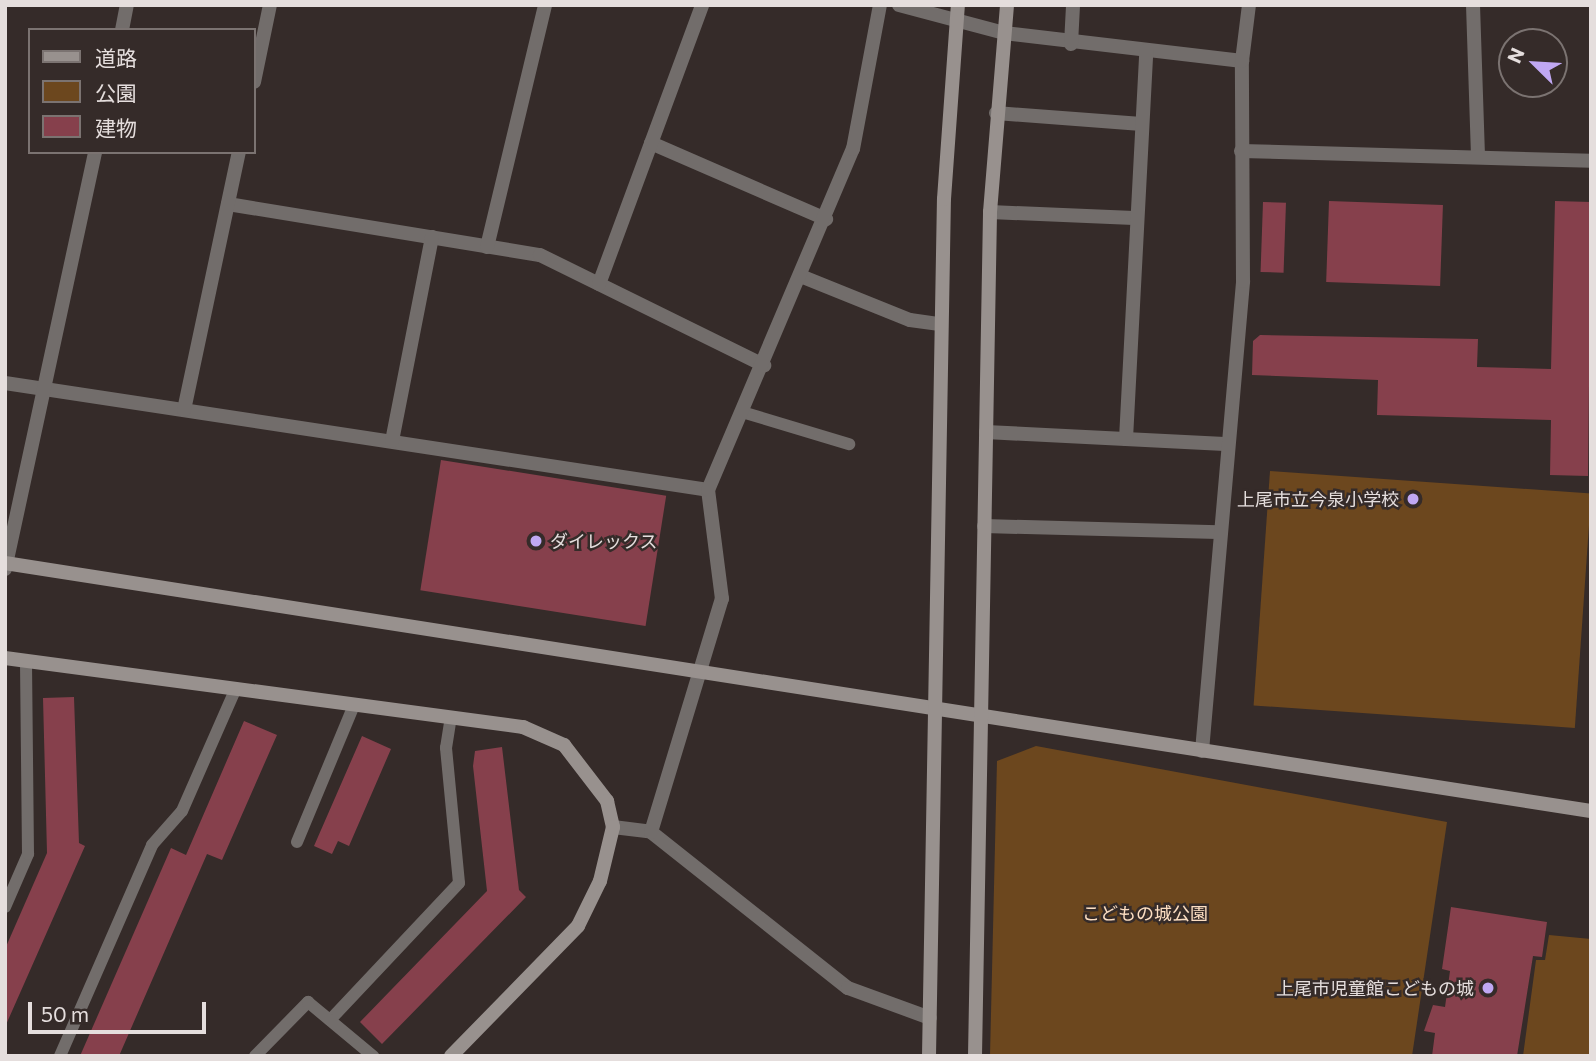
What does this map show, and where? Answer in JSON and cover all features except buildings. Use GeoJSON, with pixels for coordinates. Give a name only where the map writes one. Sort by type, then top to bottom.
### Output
{"type":"FeatureCollection","features":[{"type":"Feature","properties":{"kind":"street"},"geometry":{"type":"LineString","coordinates":[[122,28],[127,5]]}},
{"type":"Feature","properties":{"kind":"street"},"geometry":{"type":"LineString","coordinates":[[256,72],[270,5]]}},
{"type":"Feature","properties":{"kind":"street"},"geometry":{"type":"LineString","coordinates":[[487,247],[545,5]]}},
{"type":"Feature","properties":{"kind":"street"},"geometry":{"type":"LineString","coordinates":[[599,284],[702,5]]}},
{"type":"Feature","properties":{"kind":"street"},"geometry":{"type":"LineString","coordinates":[[651,832],[722,599],[708,490],[803,277],[853,149],[880,5]]}},
{"type":"Feature","properties":{"kind":"street"},"geometry":{"type":"LineString","coordinates":[[899,5],[1004,33],[1071,44],[1242,61]]}},
{"type":"Feature","properties":{"kind":"street"},"geometry":{"type":"LineString","coordinates":[[929,1056],[931,712],[940,324],[958,5]]}},
{"type":"Feature","properties":{"kind":"street"},"geometry":{"type":"LineString","coordinates":[[975,1056],[989,212],[1007,5]]}},
{"type":"Feature","properties":{"kind":"street"},"geometry":{"type":"LineString","coordinates":[[1071,44],[1073,5]]}},
{"type":"Feature","properties":{"kind":"street"},"geometry":{"type":"LineString","coordinates":[[1202,751],[1225,443],[1243,281],[1242,61],[1249,5]]}},
{"type":"Feature","properties":{"kind":"street"},"geometry":{"type":"LineString","coordinates":[[1473,5],[1478,157]]}},
{"type":"Feature","properties":{"kind":"street"},"geometry":{"type":"LineString","coordinates":[[1126,439],[1134,218],[1146,51]]}},
{"type":"Feature","properties":{"kind":"street"},"geometry":{"type":"LineString","coordinates":[[996,113],[1142,124]]}},
{"type":"Feature","properties":{"kind":"street"},"geometry":{"type":"LineString","coordinates":[[651,143],[826,219]]}},
{"type":"Feature","properties":{"kind":"street"},"geometry":{"type":"LineString","coordinates":[[1241,151],[1591,161]]}},
{"type":"Feature","properties":{"kind":"street"},"geometry":{"type":"LineString","coordinates":[[95,154],[6,565],[700,673],[931,712],[1591,811]]}},
{"type":"Feature","properties":{"kind":"street"},"geometry":{"type":"LineString","coordinates":[[184,410],[239,154]]}},
{"type":"Feature","properties":{"kind":"street"},"geometry":{"type":"LineString","coordinates":[[228,204],[540,256],[764,365]]}},
{"type":"Feature","properties":{"kind":"street"},"geometry":{"type":"LineString","coordinates":[[989,212],[1134,218]]}},
{"type":"Feature","properties":{"kind":"street"},"geometry":{"type":"LineString","coordinates":[[392,441],[432,237]]}},
{"type":"Feature","properties":{"kind":"street"},"geometry":{"type":"LineString","coordinates":[[803,277],[910,320],[940,324]]}},
{"type":"Feature","properties":{"kind":"street"},"geometry":{"type":"LineString","coordinates":[[5,383],[708,490]]}},
{"type":"Feature","properties":{"kind":"street"},"geometry":{"type":"LineString","coordinates":[[986,432],[1225,443]]}},
{"type":"Feature","properties":{"kind":"street"},"geometry":{"type":"LineString","coordinates":[[984,526],[1218,531]]}},
{"type":"Feature","properties":{"kind":"street"},"geometry":{"type":"LineString","coordinates":[[5,658],[523,727],[564,745],[598,782],[613,827],[600,881],[578,926],[451,1056]]}},
{"type":"Feature","properties":{"kind":"street"},"geometry":{"type":"LineString","coordinates":[[613,827],[651,832],[848,988],[930,1018]]}},
{"type":"Feature","properties":{"kind":"lane"},"geometry":{"type":"LineString","coordinates":[[743,412],[849,444]]}},
{"type":"Feature","properties":{"kind":"lane"},"geometry":{"type":"LineString","coordinates":[[5,907],[28,854],[26,661]]}},
{"type":"Feature","properties":{"kind":"lane"},"geometry":{"type":"LineString","coordinates":[[60,1056],[152,845],[183,811],[236,688]]}},
{"type":"Feature","properties":{"kind":"lane"},"geometry":{"type":"LineString","coordinates":[[297,842],[354,705]]}},
{"type":"Feature","properties":{"kind":"lane"},"geometry":{"type":"LineString","coordinates":[[330,1020],[459,883],[446,748],[451,717]]}},
{"type":"Feature","properties":{"kind":"lane"},"geometry":{"type":"LineString","coordinates":[[256,1056],[308,1002],[373,1056]]}},
{"type":"Feature","properties":{"kind":"green space"},"geometry":{"type":"Polygon","coordinates":[[[1270,471],[1591,493],[1575,728],[1254,705],[1270,471]]]}},
{"type":"Feature","properties":{"kind":"green space","name":"こどもの城公園"},"geometry":{"type":"Polygon","coordinates":[[[1036,746],[1447,822],[1412,1056],[990,1056],[997,761],[1036,746]]]}},
{"type":"Feature","properties":{"kind":"green space"},"geometry":{"type":"Polygon","coordinates":[[[1549,935],[1591,939],[1591,1056],[1523,1056],[1536,960],[1545,960],[1549,935]]]}},
{"type":"Feature","properties":{"kind":"place","name":"上尾市立今泉小学校"},"geometry":{"type":"Point","coordinates":[1413,499]}},
{"type":"Feature","properties":{"kind":"place","name":"ダイレックス"},"geometry":{"type":"Point","coordinates":[536,541]}},
{"type":"Feature","properties":{"kind":"place","name":"上尾市児童館こどもの城"},"geometry":{"type":"Point","coordinates":[1488,988]}}]}
